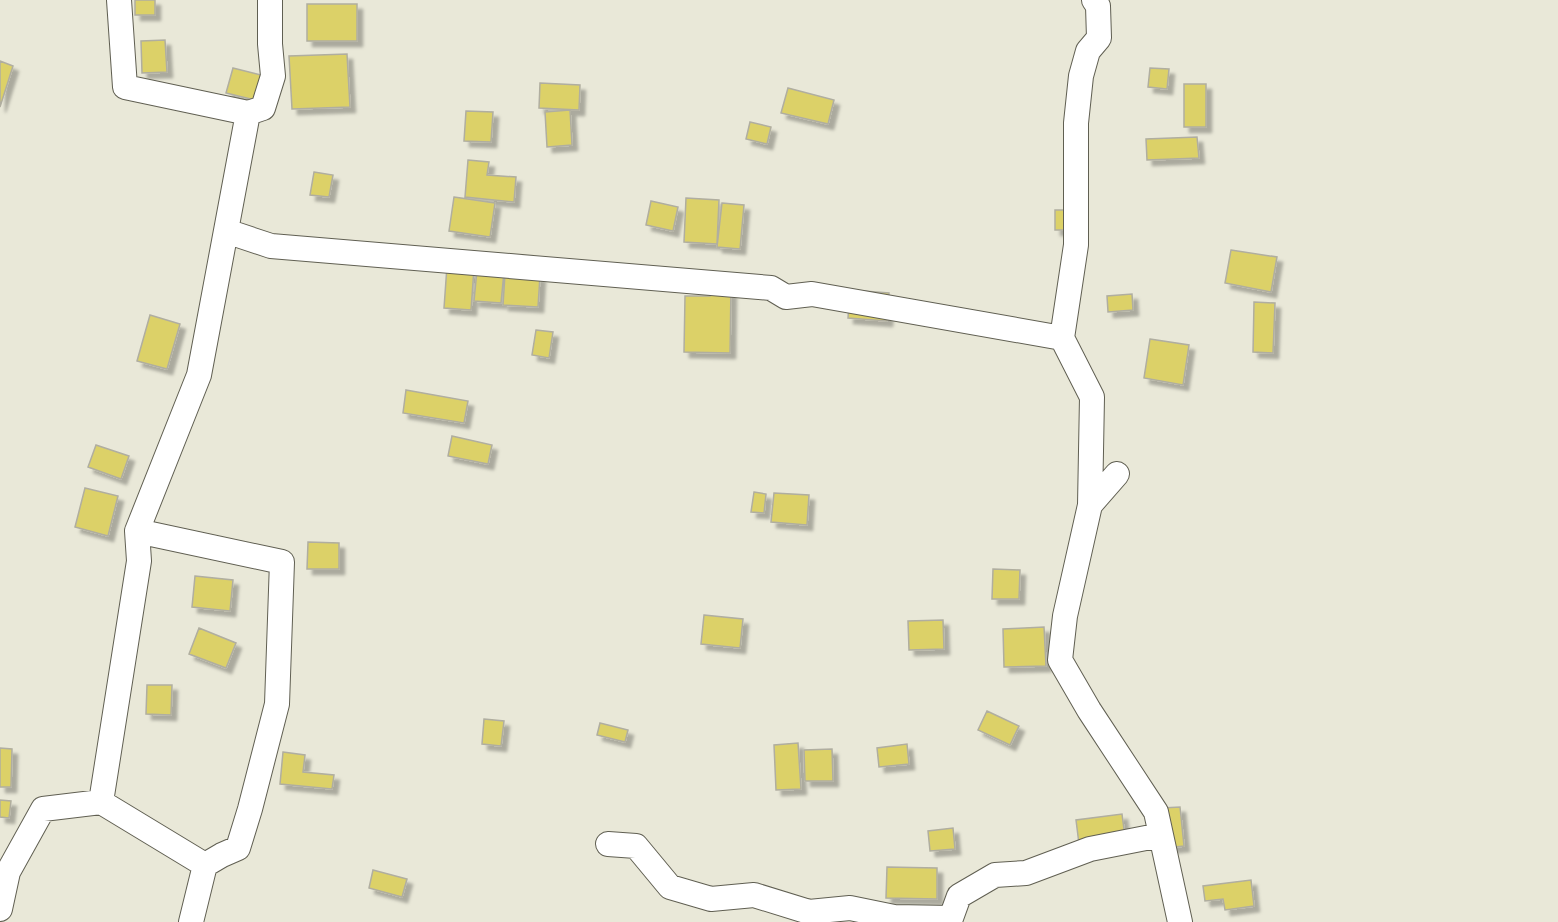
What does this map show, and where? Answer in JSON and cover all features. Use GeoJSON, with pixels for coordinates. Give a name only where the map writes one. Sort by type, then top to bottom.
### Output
{"type":"FeatureCollection","features":[{"type":"Feature","properties":{"kind":"street"},"geometry":{"type":"LineString","coordinates":[[119,0],[125,87],[248,113],[263,108],[273,76],[270,0]]}},
{"type":"Feature","properties":{"kind":"street"},"geometry":{"type":"LineString","coordinates":[[1094,0],[1098,6],[1099,38],[1088,51],[1081,76],[1076,123],[1076,245],[1062,338],[1092,397],[1090,505],[1065,616],[1060,660],[1089,710],[1156,812],[1180,922]]}},
{"type":"Feature","properties":{"kind":"street"},"geometry":{"type":"LineString","coordinates":[[101,802],[139,561],[136,531],[199,375],[248,113]]}},
{"type":"Feature","properties":{"kind":"street"},"geometry":{"type":"LineString","coordinates":[[226,231],[271,246],[771,288],[786,297],[812,294],[1062,338]]}},
{"type":"Feature","properties":{"kind":"street"},"geometry":{"type":"LineString","coordinates":[[1090,505],[1116,474]]}},
{"type":"Feature","properties":{"kind":"street"},"geometry":{"type":"LineString","coordinates":[[136,531],[282,562],[277,704],[238,848],[205,866],[191,922]]}},
{"type":"Feature","properties":{"kind":"street"},"geometry":{"type":"LineString","coordinates":[[0,909],[8,872],[43,809],[101,802],[205,866]]}},
{"type":"Feature","properties":{"kind":"street"},"geometry":{"type":"LineString","coordinates":[[608,844],[636,846],[670,887],[711,899],[754,895],[810,912],[850,908],[894,917],[951,918],[959,896],[995,875],[1026,873],[1090,849],[1161,835]]}},
{"type":"Feature","properties":{"kind":"building"},"geometry":{"type":"Polygon","coordinates":[[[135,0],[155,0],[155,15],[135,15],[135,0]]]}},
{"type":"Feature","properties":{"kind":"building"},"geometry":{"type":"Polygon","coordinates":[[[307,4],[357,4],[357,41],[307,41],[307,4]]]}},
{"type":"Feature","properties":{"kind":"building"},"geometry":{"type":"Polygon","coordinates":[[[165,40],[167,72],[142,73],[141,41],[165,40]]]}},
{"type":"Feature","properties":{"kind":"building"},"geometry":{"type":"Polygon","coordinates":[[[347,54],[350,107],[292,109],[289,56],[347,54]]]}},
{"type":"Feature","properties":{"kind":"building"},"geometry":{"type":"Polygon","coordinates":[[[0,61],[13,66],[0,107],[0,61]]]}},
{"type":"Feature","properties":{"kind":"building"},"geometry":{"type":"Polygon","coordinates":[[[233,68],[269,77],[263,102],[226,93],[233,68]]]}},
{"type":"Feature","properties":{"kind":"building"},"geometry":{"type":"Polygon","coordinates":[[[1150,68],[1169,69],[1167,89],[1148,87],[1150,68]]]}},
{"type":"Feature","properties":{"kind":"building"},"geometry":{"type":"Polygon","coordinates":[[[540,83],[580,85],[579,110],[539,108],[540,83]]]}},
{"type":"Feature","properties":{"kind":"building"},"geometry":{"type":"Polygon","coordinates":[[[1184,84],[1206,84],[1206,127],[1184,127],[1184,84]]]}},
{"type":"Feature","properties":{"kind":"building"},"geometry":{"type":"Polygon","coordinates":[[[788,88],[834,100],[828,124],[781,113],[788,88]]]}},
{"type":"Feature","properties":{"kind":"building"},"geometry":{"type":"Polygon","coordinates":[[[570,110],[572,145],[547,147],[545,112],[570,110]]]}},
{"type":"Feature","properties":{"kind":"building"},"geometry":{"type":"Polygon","coordinates":[[[466,111],[493,112],[491,142],[464,141],[466,111]]]}},
{"type":"Feature","properties":{"kind":"building"},"geometry":{"type":"Polygon","coordinates":[[[750,122],[771,127],[767,144],[746,139],[750,122]]]}},
{"type":"Feature","properties":{"kind":"building"},"geometry":{"type":"Polygon","coordinates":[[[1197,137],[1199,158],[1147,160],[1146,139],[1197,137]]]}},
{"type":"Feature","properties":{"kind":"building"},"geometry":{"type":"Polygon","coordinates":[[[468,160],[489,162],[487,175],[516,177],[514,202],[465,197],[468,160]]]}},
{"type":"Feature","properties":{"kind":"building"},"geometry":{"type":"Polygon","coordinates":[[[314,172],[333,175],[329,197],[310,195],[314,172]]]}},
{"type":"Feature","properties":{"kind":"building"},"geometry":{"type":"Polygon","coordinates":[[[454,197],[495,203],[490,237],[449,231],[454,197]]]}},
{"type":"Feature","properties":{"kind":"building"},"geometry":{"type":"Polygon","coordinates":[[[686,198],[719,200],[717,244],[684,242],[686,198]]]}},
{"type":"Feature","properties":{"kind":"building"},"geometry":{"type":"Polygon","coordinates":[[[651,201],[678,207],[673,231],[646,225],[651,201]]]}},
{"type":"Feature","properties":{"kind":"building"},"geometry":{"type":"Polygon","coordinates":[[[722,203],[744,205],[740,249],[717,247],[722,203]]]}},
{"type":"Feature","properties":{"kind":"building"},"geometry":{"type":"Polygon","coordinates":[[[1055,210],[1070,210],[1070,230],[1055,230],[1055,210]]]}},
{"type":"Feature","properties":{"kind":"building"},"geometry":{"type":"Polygon","coordinates":[[[1231,250],[1277,257],[1271,292],[1225,283],[1231,250]]]}},
{"type":"Feature","properties":{"kind":"building"},"geometry":{"type":"Polygon","coordinates":[[[447,266],[474,268],[471,310],[444,308],[447,266]]]}},
{"type":"Feature","properties":{"kind":"building"},"geometry":{"type":"Polygon","coordinates":[[[477,270],[504,272],[501,303],[474,301],[477,270]]]}},
{"type":"Feature","properties":{"kind":"building"},"geometry":{"type":"Polygon","coordinates":[[[505,274],[540,276],[538,307],[503,305],[505,274]]]}},
{"type":"Feature","properties":{"kind":"building"},"geometry":{"type":"Polygon","coordinates":[[[710,287],[731,287],[730,353],[684,352],[685,296],[710,296],[710,287]]]}},
{"type":"Feature","properties":{"kind":"building"},"geometry":{"type":"Polygon","coordinates":[[[850,290],[889,293],[887,321],[848,318],[850,290]]]}},
{"type":"Feature","properties":{"kind":"building"},"geometry":{"type":"Polygon","coordinates":[[[1132,294],[1133,310],[1108,312],[1107,296],[1132,294]]]}},
{"type":"Feature","properties":{"kind":"building"},"geometry":{"type":"Polygon","coordinates":[[[1254,302],[1275,303],[1273,353],[1253,352],[1254,302]]]}},
{"type":"Feature","properties":{"kind":"building"},"geometry":{"type":"Polygon","coordinates":[[[150,315],[180,324],[167,369],[137,361],[150,315]]]}},
{"type":"Feature","properties":{"kind":"building"},"geometry":{"type":"Polygon","coordinates":[[[536,330],[553,332],[549,358],[532,355],[536,330]]]}},
{"type":"Feature","properties":{"kind":"building"},"geometry":{"type":"Polygon","coordinates":[[[1150,339],[1189,345],[1183,385],[1144,378],[1150,339]]]}},
{"type":"Feature","properties":{"kind":"building"},"geometry":{"type":"Polygon","coordinates":[[[406,390],[468,401],[464,423],[403,413],[406,390]]]}},
{"type":"Feature","properties":{"kind":"building"},"geometry":{"type":"Polygon","coordinates":[[[452,436],[492,445],[488,464],[448,456],[452,436]]]}},
{"type":"Feature","properties":{"kind":"building"},"geometry":{"type":"Polygon","coordinates":[[[96,445],[129,456],[121,479],[88,467],[96,445]]]}},
{"type":"Feature","properties":{"kind":"building"},"geometry":{"type":"Polygon","coordinates":[[[85,488],[118,496],[108,536],[75,527],[85,488]]]}},
{"type":"Feature","properties":{"kind":"building"},"geometry":{"type":"Polygon","coordinates":[[[754,492],[766,494],[764,513],[751,512],[754,492]]]}},
{"type":"Feature","properties":{"kind":"building"},"geometry":{"type":"Polygon","coordinates":[[[774,493],[809,495],[807,525],[771,522],[774,493]]]}},
{"type":"Feature","properties":{"kind":"building"},"geometry":{"type":"Polygon","coordinates":[[[308,542],[339,543],[339,569],[307,569],[308,542]]]}},
{"type":"Feature","properties":{"kind":"building"},"geometry":{"type":"Polygon","coordinates":[[[993,569],[1020,570],[1019,599],[992,599],[993,569]]]}},
{"type":"Feature","properties":{"kind":"building"},"geometry":{"type":"Polygon","coordinates":[[[195,576],[233,580],[230,611],[192,607],[195,576]]]}},
{"type":"Feature","properties":{"kind":"building"},"geometry":{"type":"Polygon","coordinates":[[[704,615],[743,619],[740,648],[701,644],[704,615]]]}},
{"type":"Feature","properties":{"kind":"building"},"geometry":{"type":"Polygon","coordinates":[[[943,620],[944,649],[909,650],[908,621],[943,620]]]}},
{"type":"Feature","properties":{"kind":"building"},"geometry":{"type":"Polygon","coordinates":[[[1044,627],[1046,666],[1004,667],[1003,629],[1044,627]]]}},
{"type":"Feature","properties":{"kind":"building"},"geometry":{"type":"Polygon","coordinates":[[[199,628],[236,643],[226,668],[189,654],[199,628]]]}},
{"type":"Feature","properties":{"kind":"building"},"geometry":{"type":"Polygon","coordinates":[[[147,685],[172,685],[171,715],[146,714],[147,685]]]}},
{"type":"Feature","properties":{"kind":"building"},"geometry":{"type":"Polygon","coordinates":[[[987,711],[1019,726],[1010,745],[978,730],[987,711]]]}},
{"type":"Feature","properties":{"kind":"building"},"geometry":{"type":"Polygon","coordinates":[[[484,719],[504,721],[501,746],[482,744],[484,719]]]}},
{"type":"Feature","properties":{"kind":"building"},"geometry":{"type":"Polygon","coordinates":[[[600,723],[628,730],[625,742],[597,735],[600,723]]]}},
{"type":"Feature","properties":{"kind":"building"},"geometry":{"type":"Polygon","coordinates":[[[798,743],[801,789],[776,790],[774,745],[798,743]]]}},
{"type":"Feature","properties":{"kind":"building"},"geometry":{"type":"Polygon","coordinates":[[[907,744],[909,764],[879,767],[877,748],[907,744]]]}},
{"type":"Feature","properties":{"kind":"building"},"geometry":{"type":"Polygon","coordinates":[[[0,748],[12,749],[11,787],[0,787],[0,748]]]}},
{"type":"Feature","properties":{"kind":"building"},"geometry":{"type":"Polygon","coordinates":[[[832,749],[833,781],[805,781],[804,750],[832,749]]]}},
{"type":"Feature","properties":{"kind":"building"},"geometry":{"type":"Polygon","coordinates":[[[283,752],[305,755],[303,772],[334,775],[332,789],[280,784],[283,752]]]}},
{"type":"Feature","properties":{"kind":"building"},"geometry":{"type":"Polygon","coordinates":[[[0,800],[11,801],[9,818],[0,817],[0,800]]]}},
{"type":"Feature","properties":{"kind":"building"},"geometry":{"type":"Polygon","coordinates":[[[1180,807],[1184,846],[1166,848],[1162,808],[1180,807]]]}},
{"type":"Feature","properties":{"kind":"building"},"geometry":{"type":"Polygon","coordinates":[[[1122,814],[1125,837],[1079,844],[1076,820],[1122,814]]]}},
{"type":"Feature","properties":{"kind":"building"},"geometry":{"type":"Polygon","coordinates":[[[953,828],[955,849],[930,851],[928,831],[953,828]]]}},
{"type":"Feature","properties":{"kind":"building"},"geometry":{"type":"Polygon","coordinates":[[[887,867],[937,868],[937,899],[886,898],[887,867]]]}},
{"type":"Feature","properties":{"kind":"building"},"geometry":{"type":"Polygon","coordinates":[[[373,870],[407,879],[402,897],[369,888],[373,870]]]}},
{"type":"Feature","properties":{"kind":"building"},"geometry":{"type":"Polygon","coordinates":[[[1251,880],[1254,906],[1225,910],[1223,899],[1205,901],[1203,886],[1251,880]]]}}]}
